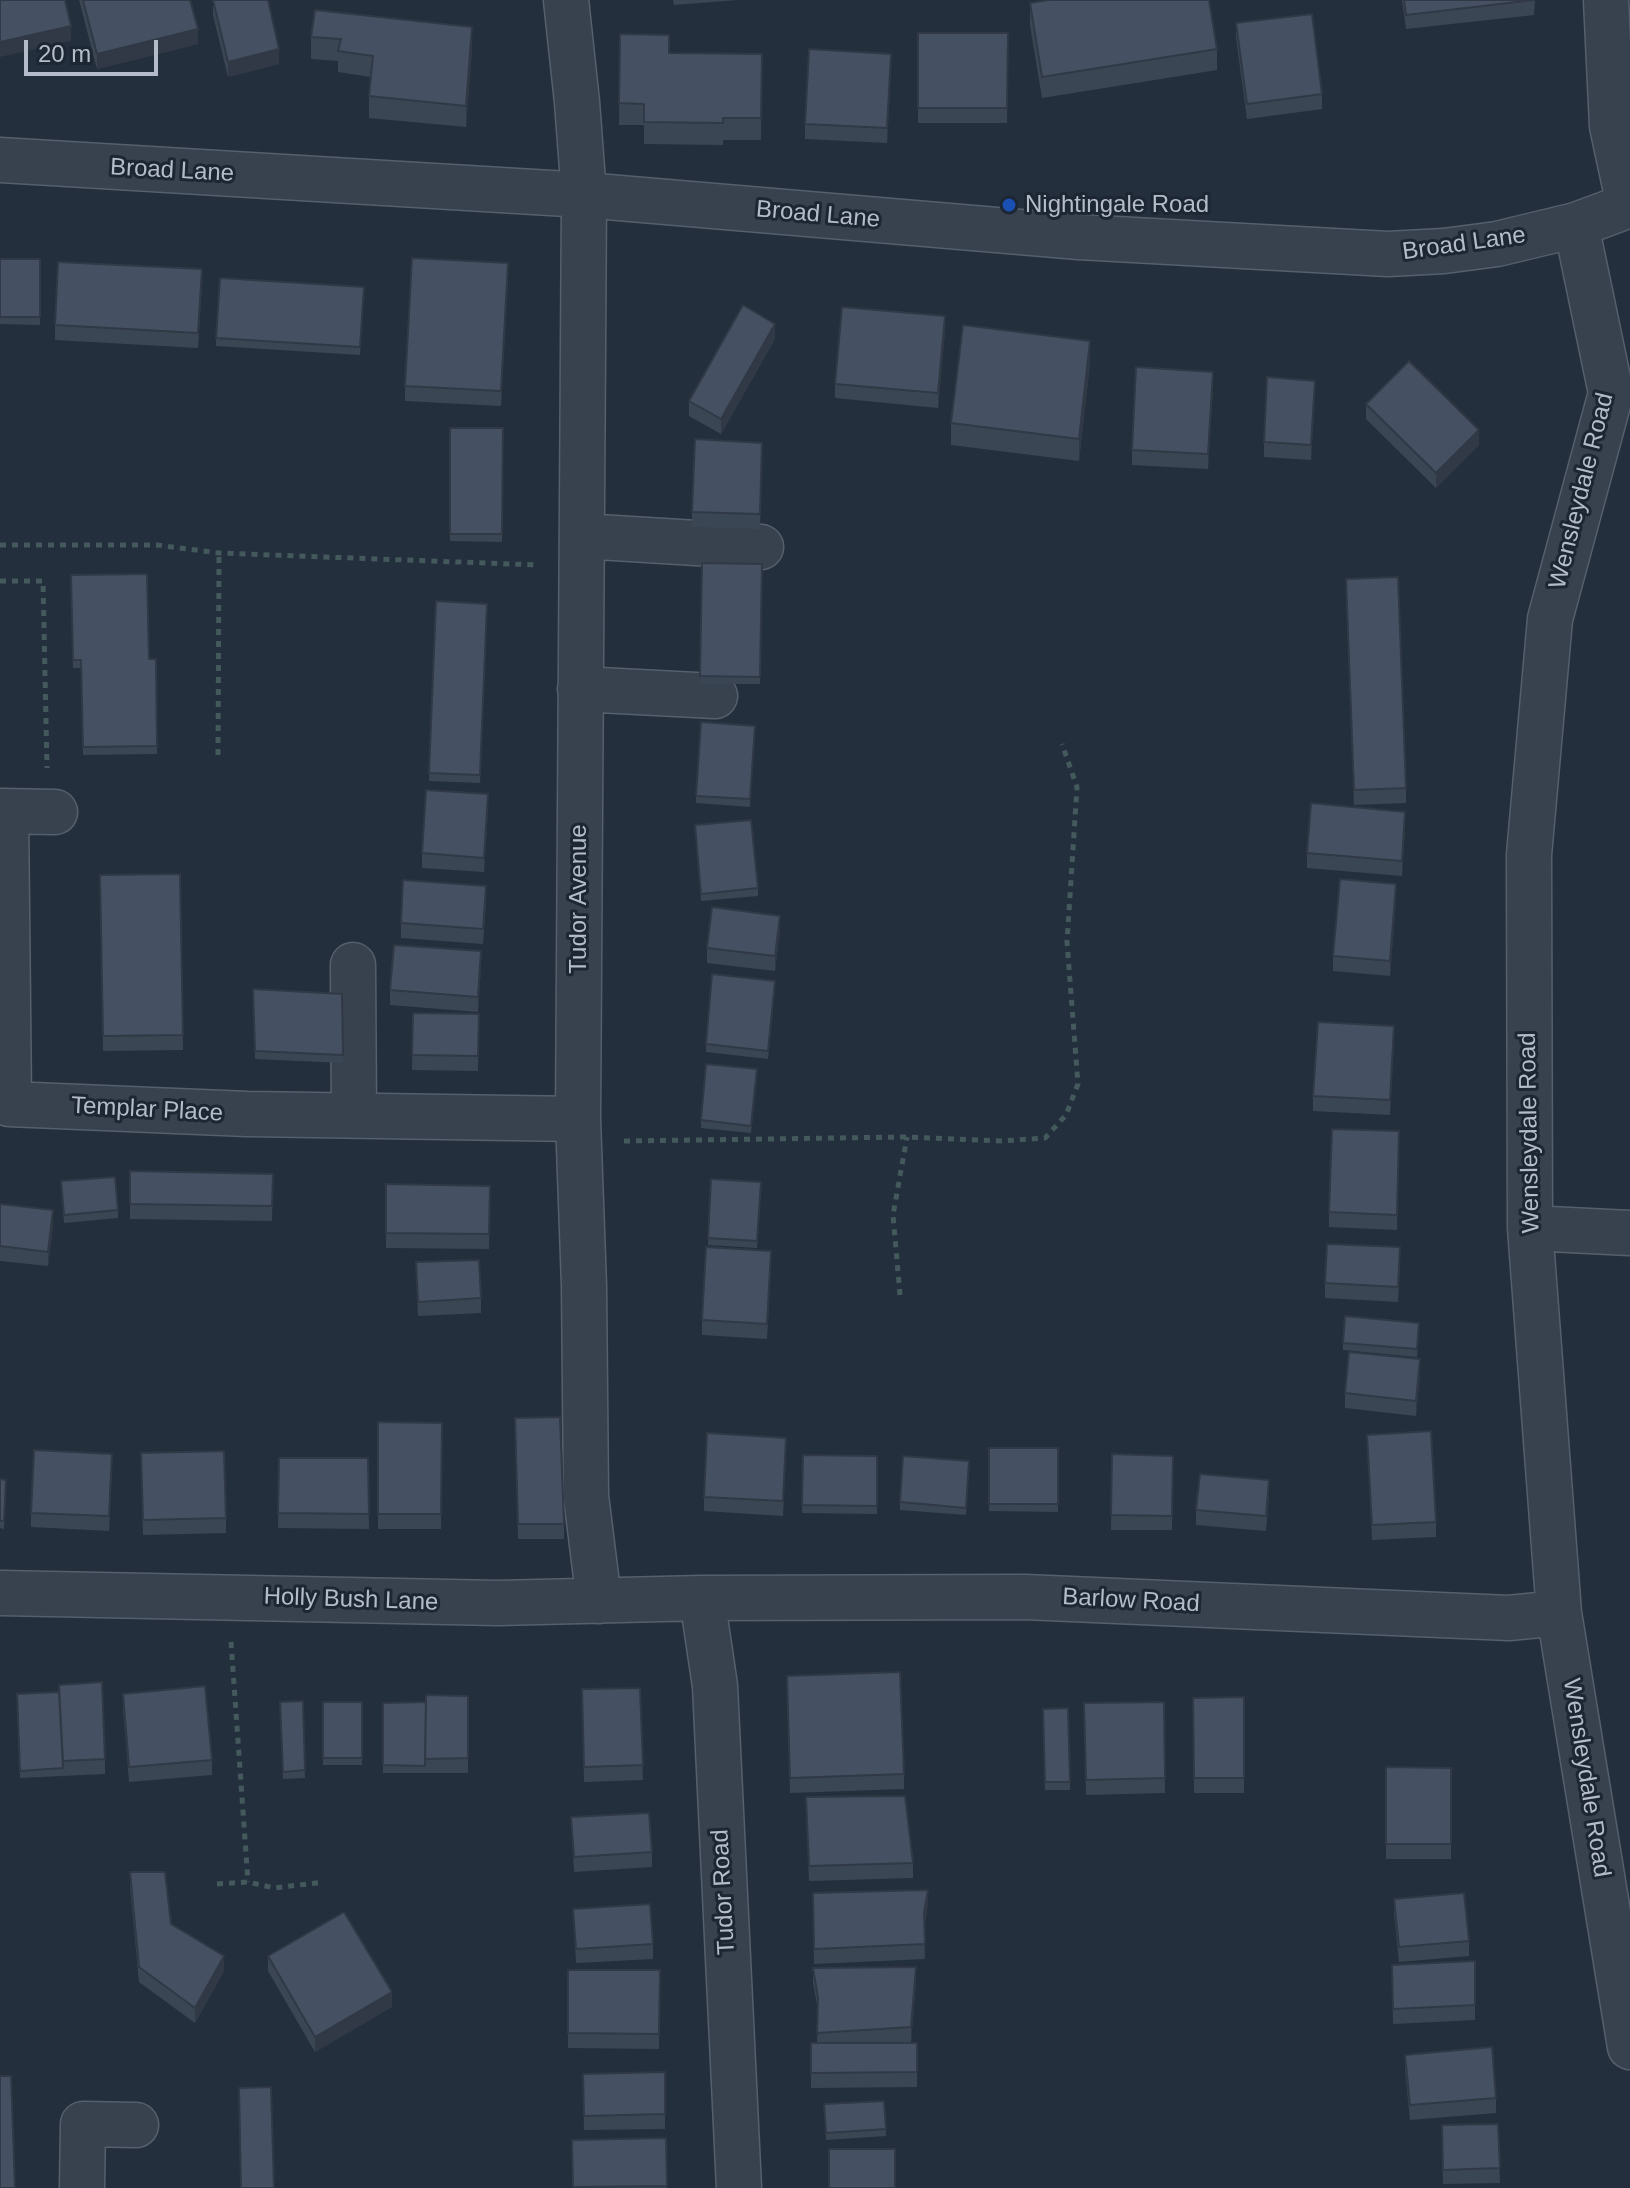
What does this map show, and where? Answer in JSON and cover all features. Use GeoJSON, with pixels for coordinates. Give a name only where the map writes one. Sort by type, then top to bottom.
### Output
{"type":"FeatureCollection","features":[{"type":"Feature","properties":{"kind":"street","name":"Tudor Avenue"},"geometry":{"type":"LineString","coordinates":[[566,0],[584,195],[578,1130],[584,1286],[586,1496],[599,1601]]}},
{"type":"Feature","properties":{"kind":"street"},"geometry":{"type":"LineString","coordinates":[[1606,0],[1612,126],[1629,205]]}},
{"type":"Feature","properties":{"kind":"street","name":"Broad Lane"},"geometry":{"type":"LineString","coordinates":[[0,160],[584,195],[1079,237],[1388,254],[1497,244],[1576,225],[1629,205]]}},
{"type":"Feature","properties":{"kind":"street","name":"Wensleydale Road"},"geometry":{"type":"LineString","coordinates":[[1576,225],[1611,393],[1550,619],[1529,855],[1530,1228],[1559,1613],[1630,2047]]}},
{"type":"Feature","properties":{"kind":"street"},"geometry":{"type":"LineString","coordinates":[[581,551],[761,547]]}},
{"type":"Feature","properties":{"kind":"street"},"geometry":{"type":"LineString","coordinates":[[580,689],[715,696]]}},
{"type":"Feature","properties":{"kind":"street","name":"Templar Place"},"geometry":{"type":"LineString","coordinates":[[55,812],[3,811],[9,1104],[354,1116],[578,1130]]}},
{"type":"Feature","properties":{"kind":"street"},"geometry":{"type":"LineString","coordinates":[[353,965],[354,1116]]}},
{"type":"Feature","properties":{"kind":"street"},"geometry":{"type":"LineString","coordinates":[[1530,1228],[1630,1233]]}},
{"type":"Feature","properties":{"kind":"street","name":"Holly Bush Lane"},"geometry":{"type":"LineString","coordinates":[[0,1593],[422,1602],[702,1598]]}},
{"type":"Feature","properties":{"kind":"street","name":"Barlow Road"},"geometry":{"type":"LineString","coordinates":[[702,1598],[1025,1597],[1509,1618],[1559,1613]]}},
{"type":"Feature","properties":{"kind":"street","name":"Tudor Road"},"geometry":{"type":"LineString","coordinates":[[702,1598],[715,1686],[739,2188]]}},
{"type":"Feature","properties":{"kind":"street"},"geometry":{"type":"LineString","coordinates":[[82,2188],[83,2124],[136,2125]]}},
{"type":"Feature","properties":{"kind":"path"},"geometry":{"type":"LineString","coordinates":[[0,545],[157,545],[219,553],[581,551]]}},
{"type":"Feature","properties":{"kind":"path"},"geometry":{"type":"LineString","coordinates":[[218,755],[219,553]]}},
{"type":"Feature","properties":{"kind":"path"},"geometry":{"type":"LineString","coordinates":[[0,581],[43,581],[47,772],[55,812]]}},
{"type":"Feature","properties":{"kind":"path"},"geometry":{"type":"LineString","coordinates":[[578,1130],[1002,1141],[1045,1138],[1066,1115],[1078,1084],[1067,942],[1077,787],[1062,744]]}},
{"type":"Feature","properties":{"kind":"path"},"geometry":{"type":"LineString","coordinates":[[900,1295],[893,1215],[907,1137]]}},
{"type":"Feature","properties":{"kind":"path"},"geometry":{"type":"LineString","coordinates":[[228,1597],[248,1882]]}},
{"type":"Feature","properties":{"kind":"path"},"geometry":{"type":"LineString","coordinates":[[217,1884],[248,1882],[274,1888],[324,1882]]}},
{"type":"Feature","properties":{"kind":"building"},"geometry":{"type":"Polygon","coordinates":[[[0,0],[65,0],[71,26],[0,42],[0,0]]]}},
{"type":"Feature","properties":{"kind":"building"},"geometry":{"type":"Polygon","coordinates":[[[83,0],[190,0],[198,29],[97,54],[83,0]]]}},
{"type":"Feature","properties":{"kind":"building"},"geometry":{"type":"Polygon","coordinates":[[[213,0],[268,0],[279,49],[228,62],[213,0]]]}},
{"type":"Feature","properties":{"kind":"building"},"geometry":{"type":"Polygon","coordinates":[[[1049,0],[1209,0],[1217,49],[1042,77],[1030,3],[1049,0]]]}},
{"type":"Feature","properties":{"kind":"building"},"geometry":{"type":"Polygon","coordinates":[[[1404,0],[1534,0],[1406,15],[1404,0]]]}},
{"type":"Feature","properties":{"kind":"building"},"geometry":{"type":"Polygon","coordinates":[[[315,10],[472,27],[466,106],[369,96],[373,56],[338,51],[341,39],[311,37],[315,10]]]}},
{"type":"Feature","properties":{"kind":"building"},"geometry":{"type":"Polygon","coordinates":[[[1312,14],[1322,94],[1247,104],[1236,23],[1312,14]]]}},
{"type":"Feature","properties":{"kind":"building"},"geometry":{"type":"Polygon","coordinates":[[[918,33],[1008,33],[1007,108],[918,108],[918,33]]]}},
{"type":"Feature","properties":{"kind":"building"},"geometry":{"type":"Polygon","coordinates":[[[620,34],[669,35],[669,53],[762,54],[761,118],[723,118],[723,123],[644,122],[644,104],[619,103],[620,34]]]}},
{"type":"Feature","properties":{"kind":"building"},"geometry":{"type":"Polygon","coordinates":[[[809,49],[891,54],[887,128],[805,124],[809,49]]]}},
{"type":"Feature","properties":{"kind":"building"},"geometry":{"type":"Polygon","coordinates":[[[412,258],[508,263],[501,391],[405,386],[412,258]]]}},
{"type":"Feature","properties":{"kind":"building"},"geometry":{"type":"Polygon","coordinates":[[[0,259],[40,259],[40,317],[0,317],[0,259]]]}},
{"type":"Feature","properties":{"kind":"building"},"geometry":{"type":"Polygon","coordinates":[[[58,262],[202,269],[198,333],[55,325],[58,262]]]}},
{"type":"Feature","properties":{"kind":"building"},"geometry":{"type":"Polygon","coordinates":[[[220,278],[364,287],[360,347],[216,338],[220,278]]]}},
{"type":"Feature","properties":{"kind":"building"},"geometry":{"type":"Polygon","coordinates":[[[743,305],[775,324],[721,419],[689,401],[743,305]]]}},
{"type":"Feature","properties":{"kind":"building"},"geometry":{"type":"Polygon","coordinates":[[[842,307],[945,316],[938,393],[835,384],[842,307]]]}},
{"type":"Feature","properties":{"kind":"building"},"geometry":{"type":"Polygon","coordinates":[[[963,325],[1090,341],[1079,439],[951,423],[963,325]]]}},
{"type":"Feature","properties":{"kind":"building"},"geometry":{"type":"Polygon","coordinates":[[[1409,361],[1479,430],[1436,473],[1366,404],[1409,361]]]}},
{"type":"Feature","properties":{"kind":"building"},"geometry":{"type":"Polygon","coordinates":[[[1136,367],[1213,372],[1208,454],[1132,450],[1136,367]]]}},
{"type":"Feature","properties":{"kind":"building"},"geometry":{"type":"Polygon","coordinates":[[[1267,377],[1315,381],[1311,445],[1264,442],[1267,377]]]}},
{"type":"Feature","properties":{"kind":"building"},"geometry":{"type":"Polygon","coordinates":[[[450,428],[503,428],[502,534],[450,534],[450,428]]]}},
{"type":"Feature","properties":{"kind":"building"},"geometry":{"type":"Polygon","coordinates":[[[695,439],[762,443],[760,514],[692,512],[695,439]]]}},
{"type":"Feature","properties":{"kind":"building"},"geometry":{"type":"Polygon","coordinates":[[[702,563],[762,564],[760,677],[700,676],[702,563]]]}},
{"type":"Feature","properties":{"kind":"building"},"geometry":{"type":"Polygon","coordinates":[[[147,574],[149,659],[156,659],[157,746],[83,747],[81,660],[73,660],[71,575],[147,574]]]}},
{"type":"Feature","properties":{"kind":"building"},"geometry":{"type":"Polygon","coordinates":[[[1398,577],[1406,788],[1354,790],[1346,579],[1398,577]]]}},
{"type":"Feature","properties":{"kind":"building"},"geometry":{"type":"Polygon","coordinates":[[[436,601],[487,604],[480,775],[429,773],[436,601]]]}},
{"type":"Feature","properties":{"kind":"building"},"geometry":{"type":"Polygon","coordinates":[[[701,722],[755,726],[750,799],[696,796],[701,722]]]}},
{"type":"Feature","properties":{"kind":"building"},"geometry":{"type":"Polygon","coordinates":[[[426,790],[488,794],[484,858],[422,853],[426,790]]]}},
{"type":"Feature","properties":{"kind":"building"},"geometry":{"type":"Polygon","coordinates":[[[1311,803],[1405,812],[1402,861],[1307,853],[1311,803]]]}},
{"type":"Feature","properties":{"kind":"building"},"geometry":{"type":"Polygon","coordinates":[[[751,820],[758,888],[701,894],[695,825],[751,820]]]}},
{"type":"Feature","properties":{"kind":"building"},"geometry":{"type":"Polygon","coordinates":[[[180,874],[183,1035],[103,1036],[100,875],[180,874]]]}},
{"type":"Feature","properties":{"kind":"building"},"geometry":{"type":"Polygon","coordinates":[[[1340,879],[1396,884],[1390,961],[1333,956],[1340,879]]]}},
{"type":"Feature","properties":{"kind":"building"},"geometry":{"type":"Polygon","coordinates":[[[403,880],[486,886],[483,929],[401,923],[403,880]]]}},
{"type":"Feature","properties":{"kind":"building"},"geometry":{"type":"Polygon","coordinates":[[[712,907],[780,916],[775,956],[707,948],[712,907]]]}},
{"type":"Feature","properties":{"kind":"building"},"geometry":{"type":"Polygon","coordinates":[[[394,945],[481,951],[478,997],[390,990],[394,945]]]}},
{"type":"Feature","properties":{"kind":"building"},"geometry":{"type":"Polygon","coordinates":[[[712,974],[775,981],[768,1051],[706,1044],[712,974]]]}},
{"type":"Feature","properties":{"kind":"building"},"geometry":{"type":"Polygon","coordinates":[[[253,989],[342,994],[343,1055],[255,1051],[253,989]]]}},
{"type":"Feature","properties":{"kind":"building"},"geometry":{"type":"Polygon","coordinates":[[[413,1013],[479,1014],[478,1056],[412,1055],[413,1013]]]}},
{"type":"Feature","properties":{"kind":"building"},"geometry":{"type":"Polygon","coordinates":[[[1318,1022],[1394,1026],[1390,1100],[1313,1096],[1318,1022]]]}},
{"type":"Feature","properties":{"kind":"building"},"geometry":{"type":"Polygon","coordinates":[[[706,1064],[757,1069],[751,1126],[701,1120],[706,1064]]]}},
{"type":"Feature","properties":{"kind":"building"},"geometry":{"type":"Polygon","coordinates":[[[1332,1129],[1399,1131],[1397,1215],[1329,1212],[1332,1129]]]}},
{"type":"Feature","properties":{"kind":"building"},"geometry":{"type":"Polygon","coordinates":[[[130,1171],[273,1174],[272,1206],[130,1204],[130,1171]]]}},
{"type":"Feature","properties":{"kind":"building"},"geometry":{"type":"Polygon","coordinates":[[[115,1177],[118,1210],[64,1215],[61,1181],[115,1177]]]}},
{"type":"Feature","properties":{"kind":"building"},"geometry":{"type":"Polygon","coordinates":[[[711,1179],[761,1182],[757,1241],[708,1238],[711,1179]]]}},
{"type":"Feature","properties":{"kind":"building"},"geometry":{"type":"Polygon","coordinates":[[[386,1184],[490,1186],[489,1234],[386,1233],[386,1184]]]}},
{"type":"Feature","properties":{"kind":"building"},"geometry":{"type":"Polygon","coordinates":[[[0,1204],[53,1210],[48,1252],[0,1246],[0,1204]]]}},
{"type":"Feature","properties":{"kind":"building"},"geometry":{"type":"Polygon","coordinates":[[[1327,1244],[1400,1247],[1398,1287],[1325,1283],[1327,1244]]]}},
{"type":"Feature","properties":{"kind":"building"},"geometry":{"type":"Polygon","coordinates":[[[706,1247],[771,1251],[767,1324],[702,1320],[706,1247]]]}},
{"type":"Feature","properties":{"kind":"building"},"geometry":{"type":"Polygon","coordinates":[[[479,1260],[481,1298],[418,1302],[416,1262],[479,1260]]]}},
{"type":"Feature","properties":{"kind":"building"},"geometry":{"type":"Polygon","coordinates":[[[1345,1316],[1419,1323],[1417,1349],[1343,1343],[1345,1316]]]}},
{"type":"Feature","properties":{"kind":"building"},"geometry":{"type":"Polygon","coordinates":[[[1349,1352],[1420,1359],[1416,1401],[1345,1393],[1349,1352]]]}},
{"type":"Feature","properties":{"kind":"building"},"geometry":{"type":"Polygon","coordinates":[[[560,1417],[564,1524],[518,1524],[515,1418],[560,1417]]]}},
{"type":"Feature","properties":{"kind":"building"},"geometry":{"type":"Polygon","coordinates":[[[378,1422],[442,1423],[441,1514],[378,1514],[378,1422]]]}},
{"type":"Feature","properties":{"kind":"building"},"geometry":{"type":"Polygon","coordinates":[[[1431,1431],[1436,1522],[1372,1525],[1367,1435],[1431,1431]]]}},
{"type":"Feature","properties":{"kind":"building"},"geometry":{"type":"Polygon","coordinates":[[[707,1433],[786,1438],[783,1501],[704,1497],[707,1433]]]}},
{"type":"Feature","properties":{"kind":"building"},"geometry":{"type":"Polygon","coordinates":[[[989,1448],[1058,1448],[1058,1504],[989,1504],[989,1448]]]}},
{"type":"Feature","properties":{"kind":"building"},"geometry":{"type":"Polygon","coordinates":[[[34,1450],[112,1454],[109,1516],[31,1513],[34,1450]]]}},
{"type":"Feature","properties":{"kind":"building"},"geometry":{"type":"Polygon","coordinates":[[[224,1451],[226,1518],[143,1520],[141,1453],[224,1451]]]}},
{"type":"Feature","properties":{"kind":"building"},"geometry":{"type":"Polygon","coordinates":[[[1112,1454],[1173,1456],[1172,1516],[1111,1515],[1112,1454]]]}},
{"type":"Feature","properties":{"kind":"building"},"geometry":{"type":"Polygon","coordinates":[[[803,1455],[877,1456],[877,1506],[802,1505],[803,1455]]]}},
{"type":"Feature","properties":{"kind":"building"},"geometry":{"type":"Polygon","coordinates":[[[903,1456],[969,1461],[966,1508],[900,1502],[903,1456]]]}},
{"type":"Feature","properties":{"kind":"building"},"geometry":{"type":"Polygon","coordinates":[[[279,1458],[368,1458],[369,1514],[278,1513],[279,1458]]]}},
{"type":"Feature","properties":{"kind":"building"},"geometry":{"type":"Polygon","coordinates":[[[1200,1474],[1269,1480],[1266,1516],[1196,1510],[1200,1474]]]}},
{"type":"Feature","properties":{"kind":"building"},"geometry":{"type":"Polygon","coordinates":[[[0,1479],[6,1480],[4,1521],[0,1521],[0,1479]]]}},
{"type":"Feature","properties":{"kind":"building"},"geometry":{"type":"Polygon","coordinates":[[[900,1672],[904,1774],[790,1778],[787,1676],[900,1672]]]}},
{"type":"Feature","properties":{"kind":"building"},"geometry":{"type":"Polygon","coordinates":[[[102,1682],[105,1759],[63,1761],[59,1685],[102,1682]]]}},
{"type":"Feature","properties":{"kind":"building"},"geometry":{"type":"Polygon","coordinates":[[[205,1686],[212,1760],[129,1767],[123,1694],[205,1686]]]}},
{"type":"Feature","properties":{"kind":"building"},"geometry":{"type":"Polygon","coordinates":[[[640,1688],[643,1765],[584,1767],[582,1689],[640,1688]]]}},
{"type":"Feature","properties":{"kind":"building"},"geometry":{"type":"Polygon","coordinates":[[[59,1692],[63,1768],[20,1771],[17,1694],[59,1692]]]}},
{"type":"Feature","properties":{"kind":"building"},"geometry":{"type":"Polygon","coordinates":[[[426,1695],[468,1696],[468,1758],[425,1759],[426,1695]]]}},
{"type":"Feature","properties":{"kind":"building"},"geometry":{"type":"Polygon","coordinates":[[[1244,1697],[1244,1778],[1194,1778],[1193,1698],[1244,1697]]]}},
{"type":"Feature","properties":{"kind":"building"},"geometry":{"type":"Polygon","coordinates":[[[303,1701],[305,1770],[283,1772],[280,1702],[303,1701]]]}},
{"type":"Feature","properties":{"kind":"building"},"geometry":{"type":"Polygon","coordinates":[[[323,1702],[362,1702],[362,1758],[323,1758],[323,1702]]]}},
{"type":"Feature","properties":{"kind":"building"},"geometry":{"type":"Polygon","coordinates":[[[426,1702],[425,1766],[383,1765],[383,1703],[426,1702]]]}},
{"type":"Feature","properties":{"kind":"building"},"geometry":{"type":"Polygon","coordinates":[[[1164,1702],[1165,1778],[1086,1780],[1084,1703],[1164,1702]]]}},
{"type":"Feature","properties":{"kind":"building"},"geometry":{"type":"Polygon","coordinates":[[[1068,1708],[1070,1782],[1045,1782],[1043,1709],[1068,1708]]]}},
{"type":"Feature","properties":{"kind":"building"},"geometry":{"type":"Polygon","coordinates":[[[1386,1767],[1451,1768],[1451,1844],[1386,1844],[1386,1767]]]}},
{"type":"Feature","properties":{"kind":"building"},"geometry":{"type":"Polygon","coordinates":[[[905,1796],[913,1863],[809,1866],[806,1797],[905,1796]]]}},
{"type":"Feature","properties":{"kind":"building"},"geometry":{"type":"Polygon","coordinates":[[[649,1813],[652,1852],[574,1857],[571,1817],[649,1813]]]}},
{"type":"Feature","properties":{"kind":"building"},"geometry":{"type":"Polygon","coordinates":[[[130,1872],[165,1872],[171,1924],[224,1956],[195,2008],[139,1967],[130,1872]]]}},
{"type":"Feature","properties":{"kind":"building"},"geometry":{"type":"Polygon","coordinates":[[[928,1890],[924,1913],[925,1944],[814,1949],[813,1893],[928,1890]]]}},
{"type":"Feature","properties":{"kind":"building"},"geometry":{"type":"Polygon","coordinates":[[[1464,1893],[1469,1941],[1399,1947],[1394,1899],[1464,1893]]]}},
{"type":"Feature","properties":{"kind":"building"},"geometry":{"type":"Polygon","coordinates":[[[650,1904],[653,1944],[576,1949],[573,1909],[650,1904]]]}},
{"type":"Feature","properties":{"kind":"building"},"geometry":{"type":"Polygon","coordinates":[[[344,1912],[392,1992],[315,2037],[268,1956],[344,1912]]]}},
{"type":"Feature","properties":{"kind":"building"},"geometry":{"type":"Polygon","coordinates":[[[1475,1961],[1475,2005],[1393,2009],[1392,1965],[1475,1961]]]}},
{"type":"Feature","properties":{"kind":"building"},"geometry":{"type":"Polygon","coordinates":[[[916,1967],[911,2027],[817,2033],[818,1998],[813,1968],[916,1967]]]}},
{"type":"Feature","properties":{"kind":"building"},"geometry":{"type":"Polygon","coordinates":[[[568,1970],[660,1970],[659,2034],[568,2033],[568,1970]]]}},
{"type":"Feature","properties":{"kind":"building"},"geometry":{"type":"Polygon","coordinates":[[[811,2043],[917,2043],[917,2072],[811,2073],[811,2043]]]}},
{"type":"Feature","properties":{"kind":"building"},"geometry":{"type":"Polygon","coordinates":[[[1492,2047],[1496,2098],[1410,2105],[1405,2055],[1492,2047]]]}},
{"type":"Feature","properties":{"kind":"building"},"geometry":{"type":"Polygon","coordinates":[[[665,2072],[665,2114],[584,2116],[583,2074],[665,2072]]]}},
{"type":"Feature","properties":{"kind":"building"},"geometry":{"type":"Polygon","coordinates":[[[0,2076],[11,2076],[15,2188],[0,2188],[0,2076]]]}},
{"type":"Feature","properties":{"kind":"building"},"geometry":{"type":"Polygon","coordinates":[[[271,2087],[274,2188],[241,2188],[239,2088],[271,2087]]]}},
{"type":"Feature","properties":{"kind":"building"},"geometry":{"type":"Polygon","coordinates":[[[884,2101],[886,2129],[826,2133],[824,2104],[884,2101]]]}},
{"type":"Feature","properties":{"kind":"building"},"geometry":{"type":"Polygon","coordinates":[[[1498,2124],[1500,2168],[1443,2170],[1442,2125],[1498,2124]]]}},
{"type":"Feature","properties":{"kind":"building"},"geometry":{"type":"Polygon","coordinates":[[[666,2138],[667,2186],[573,2187],[572,2140],[666,2138]]]}},
{"type":"Feature","properties":{"kind":"building"},"geometry":{"type":"Polygon","coordinates":[[[829,2149],[895,2149],[895,2188],[829,2188],[829,2149]]]}},
{"type":"Feature","properties":{"kind":"place","name":"Nightingale Road"},"geometry":{"type":"Point","coordinates":[1009,205]}}]}
